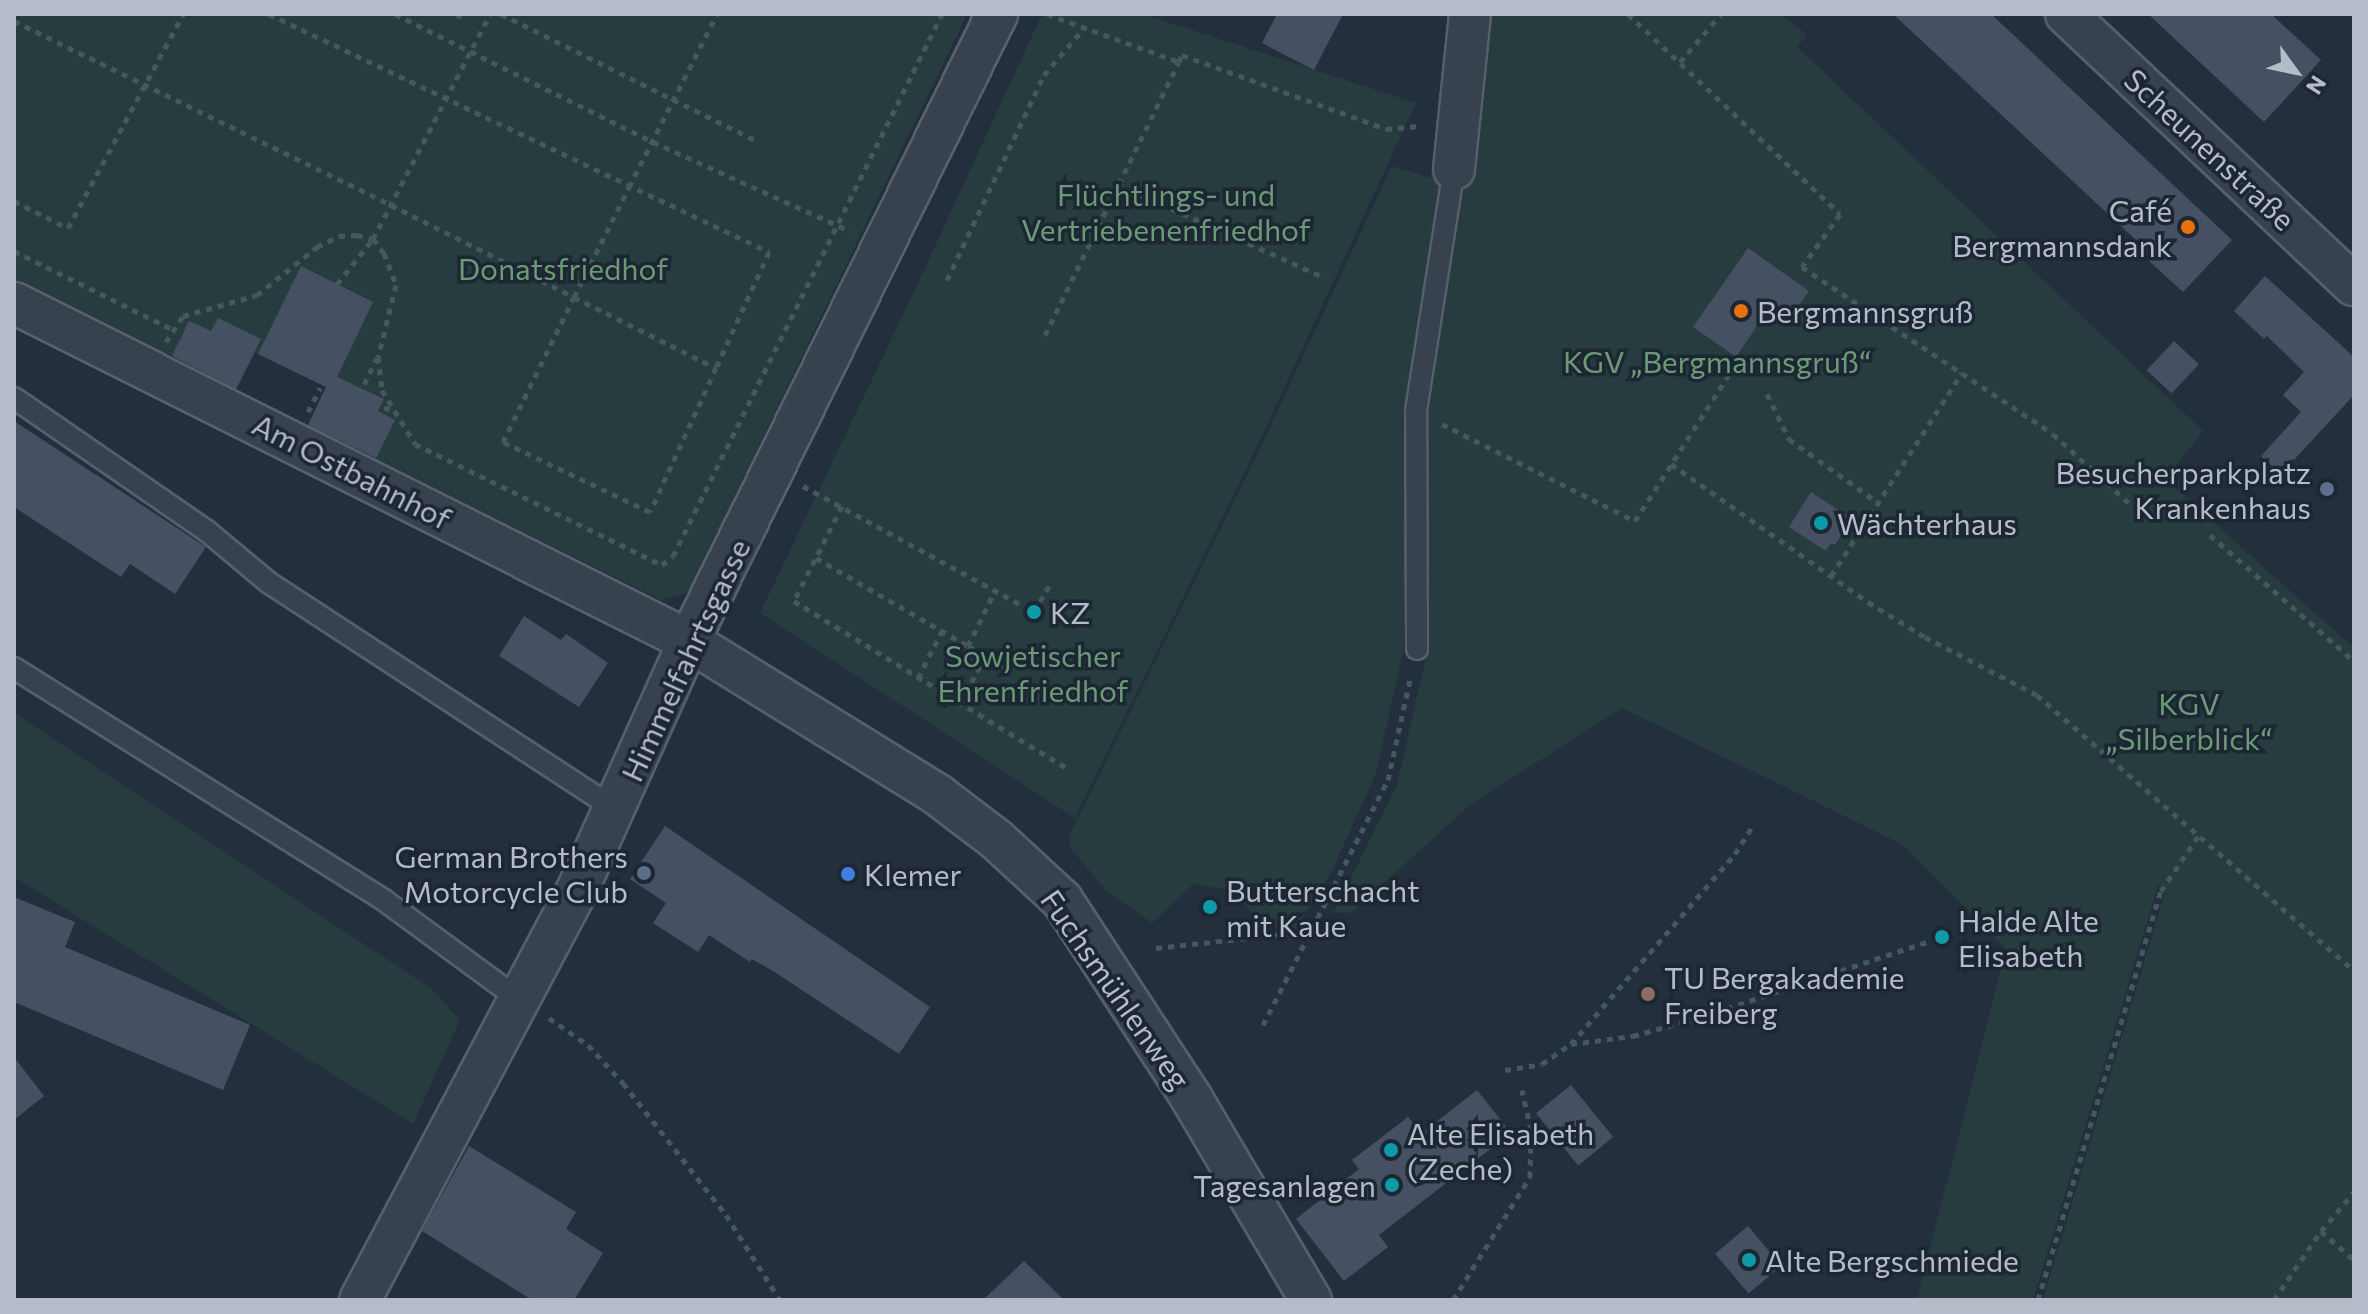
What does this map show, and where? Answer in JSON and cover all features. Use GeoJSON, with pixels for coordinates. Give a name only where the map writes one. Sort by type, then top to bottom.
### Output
{"type":"FeatureCollection","features":[{"type":"Feature","properties":{"kind":"street","name":"Himmelfahrtsgasse"},"geometry":{"type":"LineString","coordinates":[[360,1300],[521,1001],[615,809],[689,641],[997,14]]}},
{"type":"Feature","properties":{"kind":"street"},"geometry":{"type":"LineString","coordinates":[[1454,169],[1470,14]]}},
{"type":"Feature","properties":{"kind":"street","name":"Scheunenstraße"},"geometry":{"type":"LineString","coordinates":[[2066,14],[2354,285]]}},
{"type":"Feature","properties":{"kind":"street","name":"Am Ostbahnhof"},"geometry":{"type":"LineString","coordinates":[[14,303],[689,641]]}},
{"type":"Feature","properties":{"kind":"street","name":"Fuchsmühlenweg"},"geometry":{"type":"LineString","coordinates":[[689,641],[938,795],[997,840],[1062,900],[1192,1099],[1311,1300]]}},
{"type":"Feature","properties":{"kind":"lane"},"geometry":{"type":"LineString","coordinates":[[1417,649],[1416,411],[1454,169]]}},
{"type":"Feature","properties":{"kind":"lane"},"geometry":{"type":"LineString","coordinates":[[14,398],[207,531],[268,582],[615,809]]}},
{"type":"Feature","properties":{"kind":"lane"},"geometry":{"type":"LineString","coordinates":[[14,668],[385,901],[521,1001]]}},
{"type":"Feature","properties":{"kind":"path"},"geometry":{"type":"LineString","coordinates":[[14,201],[68,228],[183,14]]}},
{"type":"Feature","properties":{"kind":"path"},"geometry":{"type":"LineString","coordinates":[[269,14],[446,96],[629,187],[769,252],[650,512],[503,442],[574,297],[629,187],[653,142],[717,14]]}},
{"type":"Feature","properties":{"kind":"path"},"geometry":{"type":"LineString","coordinates":[[395,14],[653,142],[883,247]]}},
{"type":"Feature","properties":{"kind":"path"},"geometry":{"type":"LineString","coordinates":[[337,284],[373,239],[490,14]]}},
{"type":"Feature","properties":{"kind":"path"},"geometry":{"type":"LineString","coordinates":[[501,14],[755,140]]}},
{"type":"Feature","properties":{"kind":"path"},"geometry":{"type":"LineString","coordinates":[[378,357],[382,390],[415,444],[662,565],[673,556],[942,14]]}},
{"type":"Feature","properties":{"kind":"path"},"geometry":{"type":"LineString","coordinates":[[1047,14],[1179,62]]}},
{"type":"Feature","properties":{"kind":"path"},"geometry":{"type":"LineString","coordinates":[[1628,14],[1840,214],[1802,267],[2053,434],[2130,504]]}},
{"type":"Feature","properties":{"kind":"path"},"geometry":{"type":"LineString","coordinates":[[1680,62],[1721,14]]}},
{"type":"Feature","properties":{"kind":"path"},"geometry":{"type":"LineString","coordinates":[[14,21],[716,368]]}},
{"type":"Feature","properties":{"kind":"path"},"geometry":{"type":"LineString","coordinates":[[947,280],[1044,75],[1085,27]]}},
{"type":"Feature","properties":{"kind":"path"},"geometry":{"type":"LineString","coordinates":[[1045,335],[1182,55],[1386,129],[1405,128]]}},
{"type":"Feature","properties":{"kind":"path"},"geometry":{"type":"LineString","coordinates":[[1117,184],[1325,278]]}},
{"type":"Feature","properties":{"kind":"path"},"geometry":{"type":"LineString","coordinates":[[153,372],[172,329],[183,316],[257,295],[317,247],[339,236],[357,235],[373,239],[391,266],[396,285],[378,357],[359,395]]}},
{"type":"Feature","properties":{"kind":"path"},"geometry":{"type":"LineString","coordinates":[[14,251],[172,329]]}},
{"type":"Feature","properties":{"kind":"path"},"geometry":{"type":"LineString","coordinates":[[1416,411],[1635,521],[1734,367]]}},
{"type":"Feature","properties":{"kind":"path"},"geometry":{"type":"LineString","coordinates":[[1831,576],[1962,373]]}},
{"type":"Feature","properties":{"kind":"path"},"geometry":{"type":"LineString","coordinates":[[1767,394],[1789,439],[1877,502]]}},
{"type":"Feature","properties":{"kind":"path"},"geometry":{"type":"LineString","coordinates":[[384,407],[395,412]]}},
{"type":"Feature","properties":{"kind":"path"},"geometry":{"type":"LineString","coordinates":[[1671,464],[1831,576],[1925,637],[2037,695],[2354,971]]}},
{"type":"Feature","properties":{"kind":"path"},"geometry":{"type":"LineString","coordinates":[[774,471],[1034,612],[1049,586]]}},
{"type":"Feature","properties":{"kind":"path"},"geometry":{"type":"LineString","coordinates":[[842,506],[794,601],[1068,769]]}},
{"type":"Feature","properties":{"kind":"path"},"geometry":{"type":"LineString","coordinates":[[2210,535],[2354,661]]}},
{"type":"Feature","properties":{"kind":"path"},"geometry":{"type":"LineString","coordinates":[[816,558],[1007,668]]}},
{"type":"Feature","properties":{"kind":"path"},"geometry":{"type":"LineString","coordinates":[[968,646],[995,591]]}},
{"type":"Feature","properties":{"kind":"path"},"geometry":{"type":"LineString","coordinates":[[918,678],[942,631]]}},
{"type":"Feature","properties":{"kind":"path"},"geometry":{"type":"LineString","coordinates":[[1263,1025],[1388,780],[1417,649]]}},
{"type":"Feature","properties":{"kind":"path"},"geometry":{"type":"LineString","coordinates":[[961,704],[985,656]]}},
{"type":"Feature","properties":{"kind":"path"},"geometry":{"type":"LineString","coordinates":[[1505,1070],[1542,1064],[1571,1044],[1701,896],[1735,854],[1751,828]]}},
{"type":"Feature","properties":{"kind":"path"},"geometry":{"type":"LineString","coordinates":[[2038,1300],[2161,891],[2199,835]]}},
{"type":"Feature","properties":{"kind":"path"},"geometry":{"type":"LineString","coordinates":[[1156,948],[1312,931]]}},
{"type":"Feature","properties":{"kind":"path"},"geometry":{"type":"LineString","coordinates":[[1571,1044],[1633,1036],[1704,1016],[1942,937]]}},
{"type":"Feature","properties":{"kind":"path"},"geometry":{"type":"LineString","coordinates":[[521,1001],[588,1045],[623,1083],[726,1215],[780,1300]]}},
{"type":"Feature","properties":{"kind":"path"},"geometry":{"type":"LineString","coordinates":[[1453,1300],[1530,1177],[1531,1130],[1522,1090]]}},
{"type":"Feature","properties":{"kind":"path"},"geometry":{"type":"LineString","coordinates":[[2274,1300],[2321,1231],[2354,1192]]}},
{"type":"Feature","properties":{"kind":"path"},"geometry":{"type":"LineString","coordinates":[[2321,1231],[2354,1260]]}},
{"type":"Feature","properties":{"kind":"green space","name":"Donatsfriedhof"},"geometry":{"type":"Polygon","coordinates":[[[14,14],[967,14],[688,593],[661,600],[308,426],[326,387],[322,384],[255,353],[236,390],[14,281],[14,14]]]}},
{"type":"Feature","properties":{"kind":"green space"},"geometry":{"type":"Polygon","coordinates":[[[1042,14],[1143,14],[1416,103],[1254,453],[1075,818],[760,613],[914,292],[1042,14]]]}},
{"type":"Feature","properties":{"kind":"green space"},"geometry":{"type":"Polygon","coordinates":[[[1476,14],[1782,14],[1807,35],[1797,47],[2203,431],[2165,479],[2354,648],[2354,1300],[2043,1300],[2166,889],[2158,885],[2033,1300],[1917,1300],[2006,949],[1902,844],[1622,708],[1471,804],[1351,913],[1334,912],[1397,785],[1428,648],[1424,485],[1427,413],[1476,14]]]}},
{"type":"Feature","properties":{"kind":"green space"},"geometry":{"type":"Polygon","coordinates":[[[1392,166],[1444,182],[1406,425],[1404,647],[1376,773],[1334,867],[1296,928],[1260,925],[1235,891],[1193,884],[1152,923],[1106,890],[1070,848],[1069,836],[1257,455],[1392,166]]]}},
{"type":"Feature","properties":{"kind":"green space"},"geometry":{"type":"Polygon","coordinates":[[[14,713],[432,989],[460,1020],[413,1124],[14,877],[14,713]]]}},
{"type":"Feature","properties":{"kind":"building"},"geometry":{"type":"Polygon","coordinates":[[[1277,14],[1343,14],[1314,70],[1262,43],[1277,14]]]}},
{"type":"Feature","properties":{"kind":"building"},"geometry":{"type":"Polygon","coordinates":[[[1893,14],[1991,14],[2232,240],[2183,292],[2148,260],[2152,255],[1893,14]]]}},
{"type":"Feature","properties":{"kind":"building"},"geometry":{"type":"Polygon","coordinates":[[[2148,14],[2271,14],[2321,60],[2264,122],[2148,14]]]}},
{"type":"Feature","properties":{"kind":"building"},"geometry":{"type":"Polygon","coordinates":[[[1748,248],[1809,291],[1784,327],[1765,314],[1736,357],[1693,327],[1748,248]]]}},
{"type":"Feature","properties":{"kind":"building"},"geometry":{"type":"Polygon","coordinates":[[[301,266],[373,302],[337,377],[384,399],[378,411],[395,420],[376,458],[308,425],[326,387],[258,354],[301,266]]]}},
{"type":"Feature","properties":{"kind":"building"},"geometry":{"type":"Polygon","coordinates":[[[2265,276],[2354,357],[2354,395],[2281,474],[2261,456],[2301,412],[2283,395],[2304,372],[2267,336],[2264,339],[2234,311],[2265,276]]]}},
{"type":"Feature","properties":{"kind":"building"},"geometry":{"type":"Polygon","coordinates":[[[218,318],[261,339],[236,389],[172,356],[189,321],[211,331],[218,318]]]}},
{"type":"Feature","properties":{"kind":"building"},"geometry":{"type":"Polygon","coordinates":[[[2174,341],[2199,364],[2172,393],[2147,370],[2174,341]]]}},
{"type":"Feature","properties":{"kind":"building"},"geometry":{"type":"Polygon","coordinates":[[[14,421],[206,547],[175,594],[130,564],[121,577],[14,507],[14,421]]]}},
{"type":"Feature","properties":{"kind":"building","name":"Wächterhaus"},"geometry":{"type":"Polygon","coordinates":[[[1811,492],[1852,519],[1835,545],[1831,543],[1826,551],[1789,527],[1811,492]]]}},
{"type":"Feature","properties":{"kind":"building"},"geometry":{"type":"Polygon","coordinates":[[[524,616],[561,640],[566,634],[608,663],[579,707],[499,656],[524,616]]]}},
{"type":"Feature","properties":{"kind":"building"},"geometry":{"type":"Polygon","coordinates":[[[665,826],[930,1007],[899,1054],[773,971],[752,959],[750,962],[709,935],[698,952],[653,923],[666,903],[630,879],[665,826]]]}},
{"type":"Feature","properties":{"kind":"building"},"geometry":{"type":"Polygon","coordinates":[[[14,897],[75,922],[65,947],[250,1025],[223,1090],[14,1002],[14,897]]]}},
{"type":"Feature","properties":{"kind":"building"},"geometry":{"type":"Polygon","coordinates":[[[14,1057],[44,1096],[14,1120],[14,1057]]]}},
{"type":"Feature","properties":{"kind":"building"},"geometry":{"type":"Polygon","coordinates":[[[1571,1085],[1613,1137],[1578,1165],[1536,1113],[1571,1085]]]}},
{"type":"Feature","properties":{"kind":"building","name":"Tagesanlagen"},"geometry":{"type":"Polygon","coordinates":[[[1477,1090],[1511,1133],[1379,1235],[1388,1247],[1344,1281],[1296,1219],[1359,1169],[1352,1160],[1408,1117],[1421,1134],[1477,1090]]]}},
{"type":"Feature","properties":{"kind":"building"},"geometry":{"type":"Polygon","coordinates":[[[469,1146],[576,1212],[566,1229],[603,1253],[574,1300],[532,1300],[422,1231],[469,1146]]]}},
{"type":"Feature","properties":{"kind":"building","name":"Alte Bergschmiede"},"geometry":{"type":"Polygon","coordinates":[[[1748,1226],[1781,1266],[1748,1293],[1715,1254],[1748,1226]]]}},
{"type":"Feature","properties":{"kind":"building"},"geometry":{"type":"Polygon","coordinates":[[[1024,1261],[1064,1300],[983,1300],[1024,1261]]]}},
{"type":"Feature","properties":{"kind":"place","name":"Café Bergmannsdank"},"geometry":{"type":"Point","coordinates":[2188,227]}},
{"type":"Feature","properties":{"kind":"place","name":"Bergmannsgruß"},"geometry":{"type":"Point","coordinates":[1741,311]}},
{"type":"Feature","properties":{"kind":"place","name":"Besucherparkplatz Krankenhaus"},"geometry":{"type":"Point","coordinates":[2327,489]}},
{"type":"Feature","properties":{"kind":"place","name":"Wächterhaus"},"geometry":{"type":"Point","coordinates":[1821,523]}},
{"type":"Feature","properties":{"kind":"place","name":"KZ"},"geometry":{"type":"Point","coordinates":[1034,612]}},
{"type":"Feature","properties":{"kind":"place","name":"German Brothers Motorcycle Club"},"geometry":{"type":"Point","coordinates":[644,873]}},
{"type":"Feature","properties":{"kind":"place","name":"Klemer"},"geometry":{"type":"Point","coordinates":[848,874]}},
{"type":"Feature","properties":{"kind":"place","name":"Butterschacht mit Kaue"},"geometry":{"type":"Point","coordinates":[1210,907]}},
{"type":"Feature","properties":{"kind":"place","name":"Halde Alte Elisabeth"},"geometry":{"type":"Point","coordinates":[1942,937]}},
{"type":"Feature","properties":{"kind":"place","name":"TU Bergakademie Freiberg"},"geometry":{"type":"Point","coordinates":[1648,994]}},
{"type":"Feature","properties":{"kind":"place","name":"Alte Elisabeth (Zeche)"},"geometry":{"type":"Point","coordinates":[1391,1150]}},
{"type":"Feature","properties":{"kind":"place","name":"Tagesanlagen"},"geometry":{"type":"Point","coordinates":[1392,1185]}},
{"type":"Feature","properties":{"kind":"place","name":"Alte Bergschmiede"},"geometry":{"type":"Point","coordinates":[1749,1260]}},
{"type":"Feature","properties":{"kind":"park label","name":"Flüchtlings- und Vertriebenenfriedhof"},"geometry":{"type":"Point","coordinates":[1166,211]}},
{"type":"Feature","properties":{"kind":"park label","name":"KGV „Bergmannsgruß“"},"geometry":{"type":"Point","coordinates":[1717,361]}},
{"type":"Feature","properties":{"kind":"park label","name":"Sowjetischer Ehrenfriedhof"},"geometry":{"type":"Point","coordinates":[1033,672]}},
{"type":"Feature","properties":{"kind":"park label","name":"KGV „Silberblick“"},"geometry":{"type":"Point","coordinates":[2189,720]}}]}
